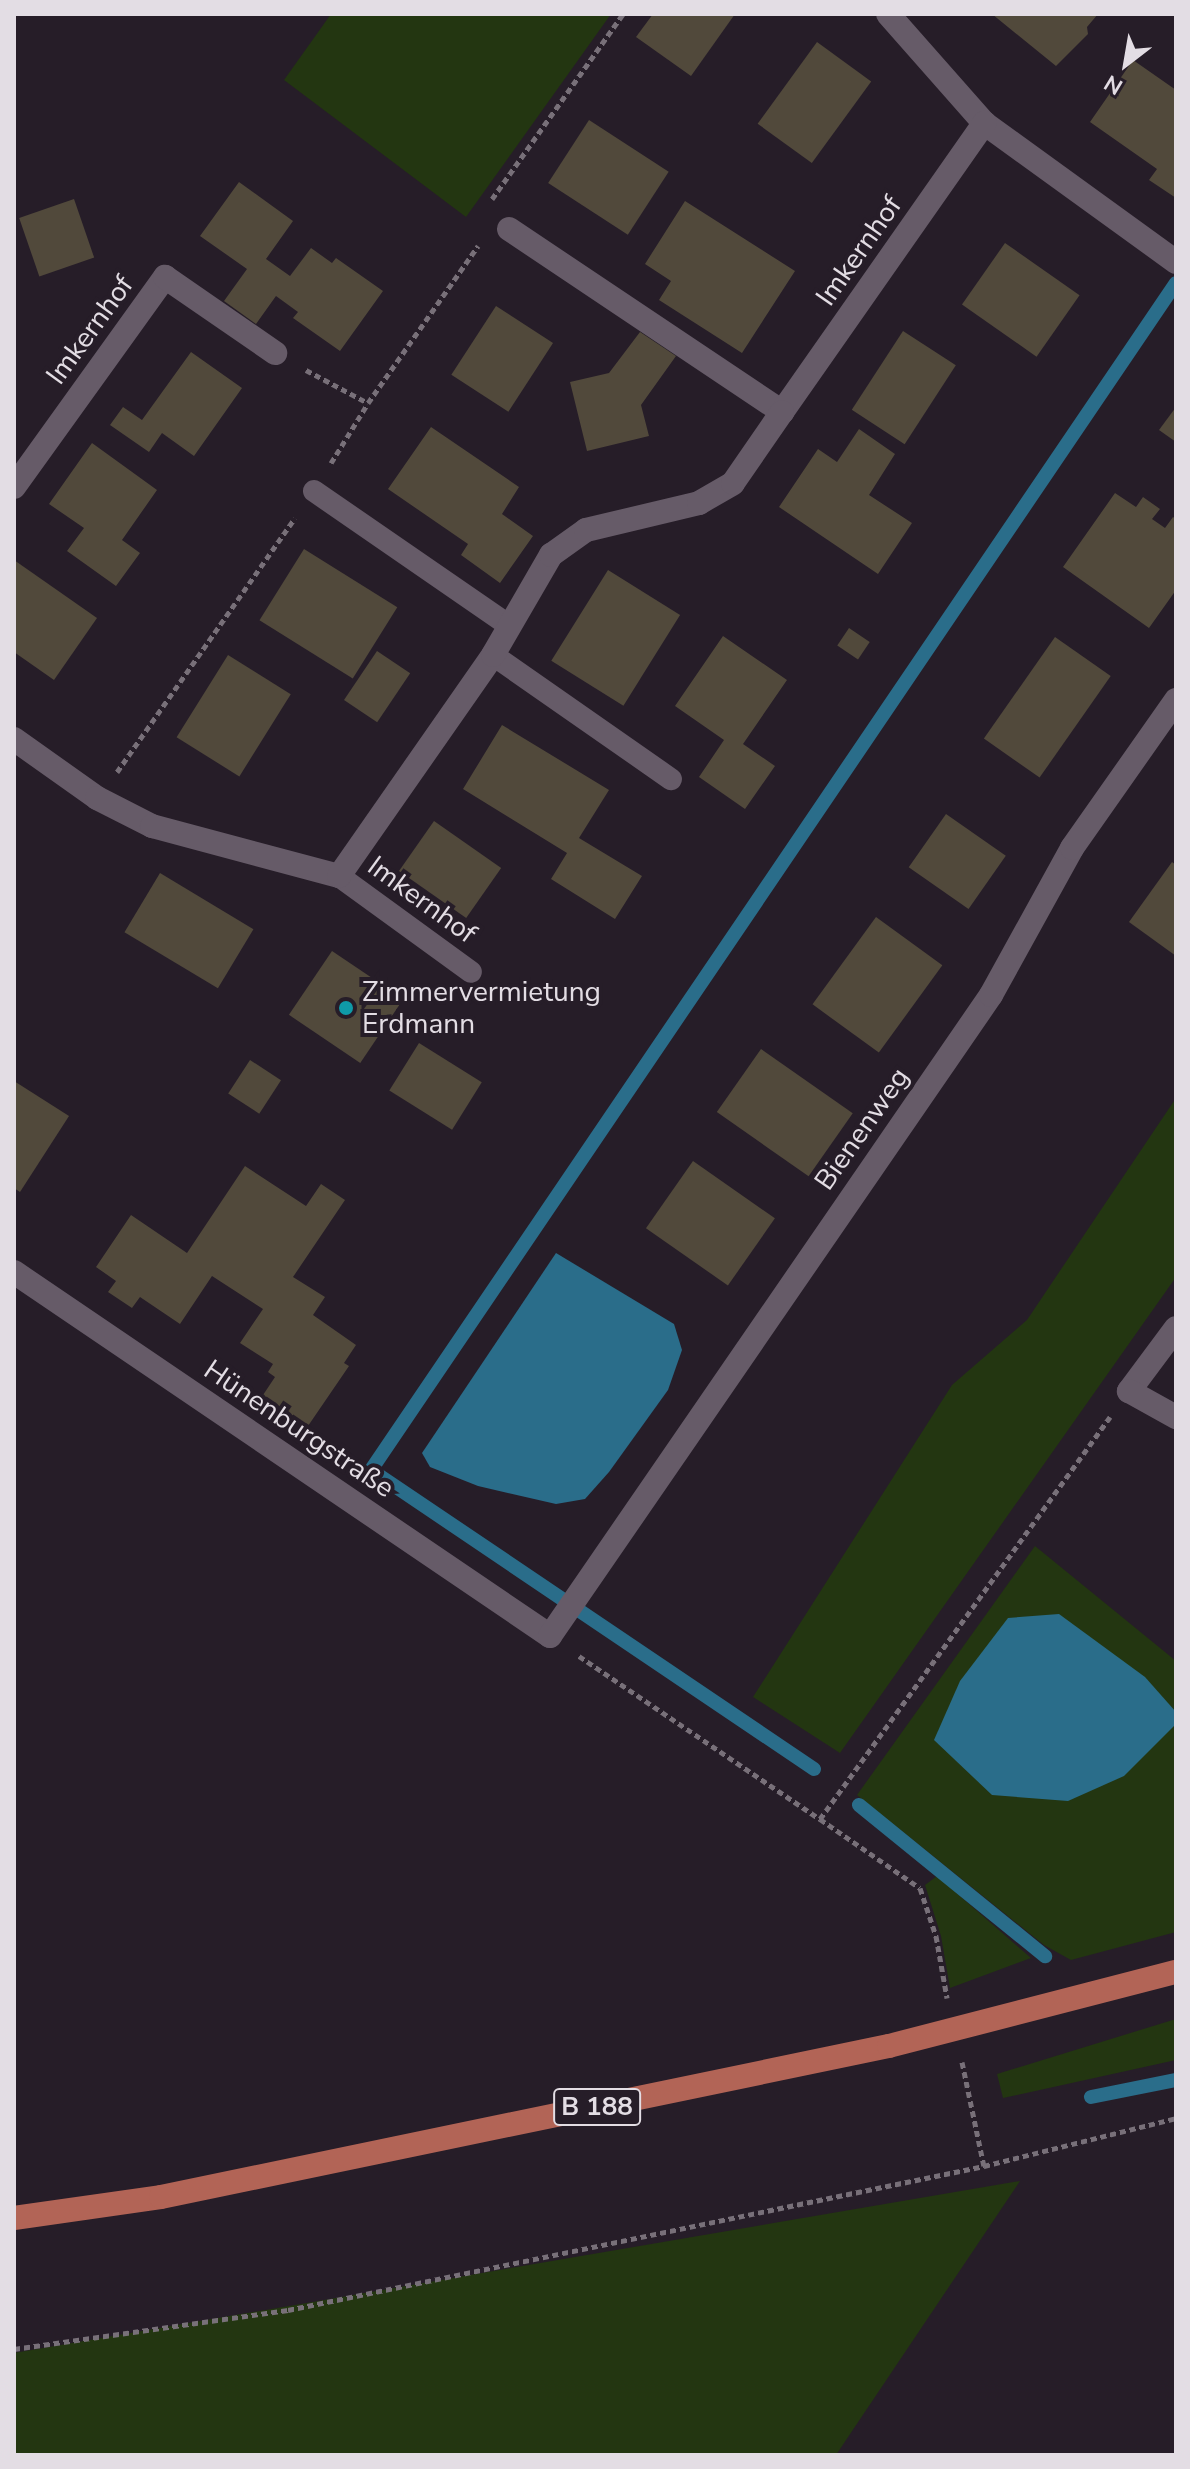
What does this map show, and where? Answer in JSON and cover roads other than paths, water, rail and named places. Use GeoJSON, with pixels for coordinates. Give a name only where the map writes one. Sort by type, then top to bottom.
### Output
{"type":"FeatureCollection","features":[{"type":"Feature","properties":{"kind":"main road","name":"B 188"},"geometry":{"type":"LineString","coordinates":[[14,2218],[161,2197],[889,2046],[1176,1972]]}},
{"type":"Feature","properties":{"kind":"street"},"geometry":{"type":"LineString","coordinates":[[888,14],[984,123],[1169,257]]}},
{"type":"Feature","properties":{"kind":"street","name":"Imkernhof"},"geometry":{"type":"LineString","coordinates":[[14,739],[97,798],[152,826],[339,876],[493,655],[551,555],[586,530],[699,503],[733,483],[984,123]]}},
{"type":"Feature","properties":{"kind":"street"},"geometry":{"type":"LineString","coordinates":[[501,220],[782,412]]}},
{"type":"Feature","properties":{"kind":"street","name":"Imkernhof"},"geometry":{"type":"LineString","coordinates":[[14,487],[165,277],[275,353]]}},
{"type":"Feature","properties":{"kind":"street","name":"Bienenweg"},"geometry":{"type":"LineString","coordinates":[[556,1628],[991,995],[1072,848],[1176,700]]}},
{"type":"Feature","properties":{"kind":"street","name":"Hünenburgstraße"},"geometry":{"type":"LineString","coordinates":[[14,1272],[556,1628]]}},
{"type":"Feature","properties":{"kind":"street"},"geometry":{"type":"LineString","coordinates":[[1176,1328],[1129,1391],[1176,1417]]}},
{"type":"Feature","properties":{"kind":"lane"},"geometry":{"type":"LineString","coordinates":[[314,491],[510,626]]}},
{"type":"Feature","properties":{"kind":"lane"},"geometry":{"type":"LineString","coordinates":[[493,655],[671,779]]}},
{"type":"Feature","properties":{"kind":"lane","name":"Imkernhof"},"geometry":{"type":"LineString","coordinates":[[339,876],[471,972]]}},
{"type":"Feature","properties":{"kind":"water"},"geometry":{"type":"Polygon","coordinates":[[[556,1253],[674,1324],[682,1350],[668,1390],[609,1472],[585,1499],[556,1504],[478,1486],[430,1467],[422,1453],[556,1253]]]}},
{"type":"Feature","properties":{"kind":"water"},"geometry":{"type":"Polygon","coordinates":[[[1059,1614],[1145,1677],[1176,1712],[1176,1724],[1124,1776],[1068,1801],[992,1795],[934,1740],[960,1681],[1008,1618],[1059,1614]]]}},
{"type":"Feature","properties":{"kind":"waterway"},"geometry":{"type":"LineString","coordinates":[[814,1769],[371,1470],[1176,283]]}},
{"type":"Feature","properties":{"kind":"waterway"},"geometry":{"type":"LineString","coordinates":[[859,1805],[1045,1956]]}},
{"type":"Feature","properties":{"kind":"waterway"},"geometry":{"type":"LineString","coordinates":[[1091,2097],[1176,2080]]}},
{"type":"Feature","properties":{"kind":"place","name":"Zimmervermietung Erdmann"},"geometry":{"type":"Point","coordinates":[346,1008]}}]}
